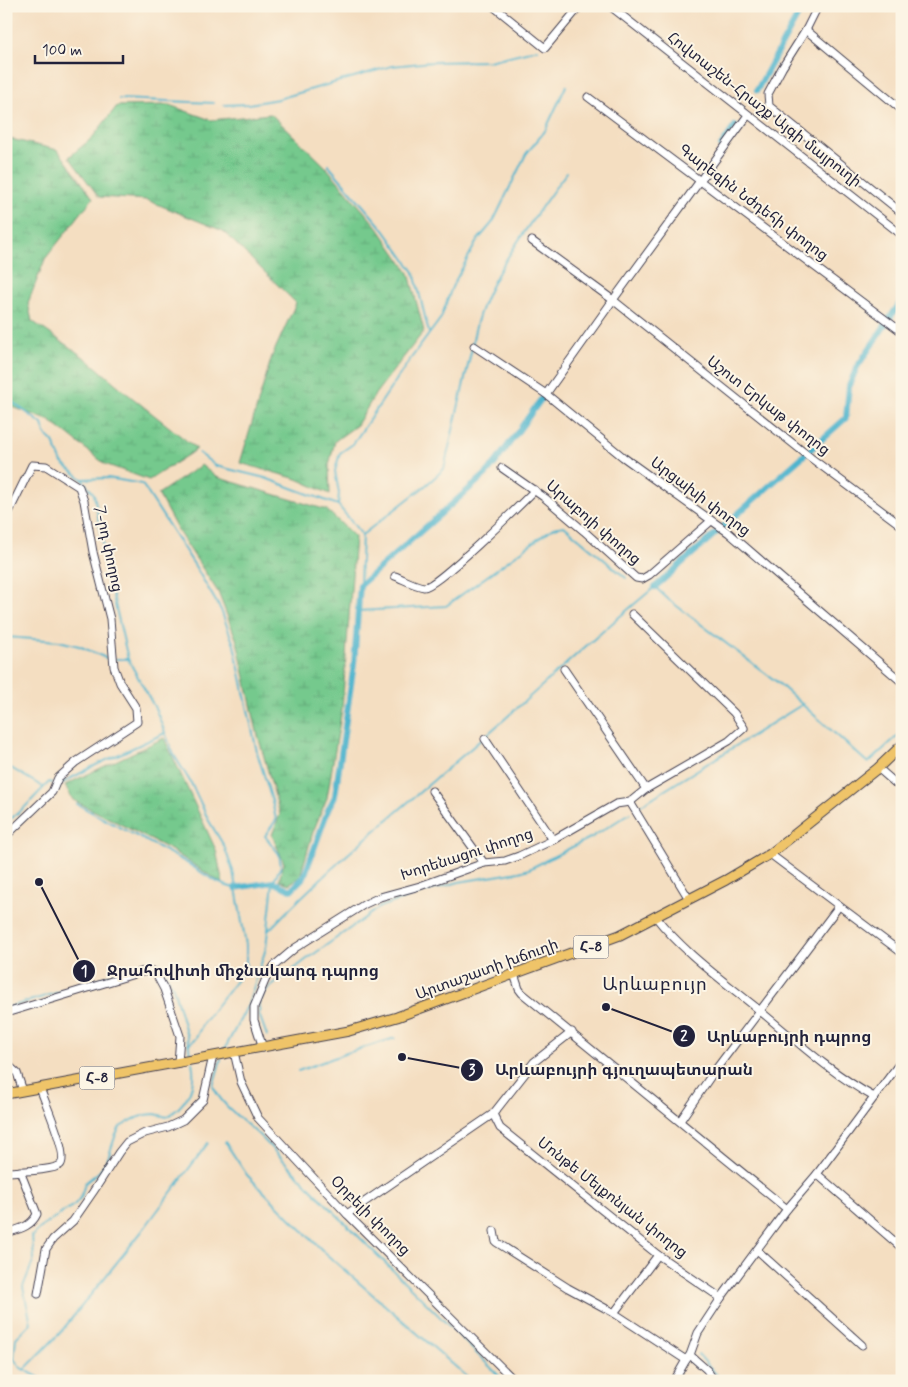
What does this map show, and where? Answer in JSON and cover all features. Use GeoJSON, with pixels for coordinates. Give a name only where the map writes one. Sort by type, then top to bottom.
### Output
{"type":"FeatureCollection","features":[{"type":"Feature","properties":{"kind":"main road","name":"Արտաշատի խճուղի"},"geometry":{"type":"LineString","coordinates":[[234,1052],[350,1031],[372,1025],[605,941],[726,880],[770,854],[878,768],[902,745]]}},
{"type":"Feature","properties":{"kind":"main road","name":"Հ-8"},"geometry":{"type":"LineString","coordinates":[[6,1094],[234,1052]]}},
{"type":"Feature","properties":{"kind":"street"},"geometry":{"type":"LineString","coordinates":[[493,6],[545,48],[580,6]]}},
{"type":"Feature","properties":{"kind":"street","name":"Հովտաշեն-Հրաշք Այգի մայրուղի"},"geometry":{"type":"LineString","coordinates":[[610,6],[902,235]]}},
{"type":"Feature","properties":{"kind":"street"},"geometry":{"type":"LineString","coordinates":[[818,6],[768,94],[769,106],[902,213]]}},
{"type":"Feature","properties":{"kind":"street"},"geometry":{"type":"LineString","coordinates":[[806,30],[902,110]]}},
{"type":"Feature","properties":{"kind":"street","name":"Գարեգին Նժդեհի փողոց"},"geometry":{"type":"LineString","coordinates":[[588,97],[902,332]]}},
{"type":"Feature","properties":{"kind":"street"},"geometry":{"type":"LineString","coordinates":[[546,394],[748,115]]}},
{"type":"Feature","properties":{"kind":"street"},"geometry":{"type":"LineString","coordinates":[[532,240],[613,300]]}},
{"type":"Feature","properties":{"kind":"street","name":"Աշոտ Երկաթ փողոց"},"geometry":{"type":"LineString","coordinates":[[613,300],[811,458],[902,526]]}},
{"type":"Feature","properties":{"kind":"street","name":"Արցախի փողոց"},"geometry":{"type":"LineString","coordinates":[[474,346],[546,394],[623,457],[729,532],[902,682]]}},
{"type":"Feature","properties":{"kind":"street","name":"7-րդ փողոց"},"geometry":{"type":"LineString","coordinates":[[6,518],[32,465],[46,466],[79,487],[84,501],[92,552],[110,619],[114,667],[120,683],[136,708],[137,722],[76,762],[56,783],[52,792],[6,836]]}},
{"type":"Feature","properties":{"kind":"street","name":"Արաբոյի փողոց"},"geometry":{"type":"LineString","coordinates":[[502,468],[535,490],[636,578],[642,579],[650,575],[714,523]]}},
{"type":"Feature","properties":{"kind":"street"},"geometry":{"type":"LineString","coordinates":[[395,576],[425,587],[430,585],[449,571],[535,490]]}},
{"type":"Feature","properties":{"kind":"street","name":"Խորենացու փողոց"},"geometry":{"type":"LineString","coordinates":[[263,1048],[254,1020],[254,1007],[268,976],[280,961],[295,948],[365,904],[380,897],[420,886],[484,863],[505,861],[553,840],[616,804],[630,802],[646,789],[729,741],[744,728],[734,712],[632,614]]}},
{"type":"Feature","properties":{"kind":"street"},"geometry":{"type":"LineString","coordinates":[[564,669],[646,789]]}},
{"type":"Feature","properties":{"kind":"street"},"geometry":{"type":"LineString","coordinates":[[486,740],[553,840]]}},
{"type":"Feature","properties":{"kind":"street"},"geometry":{"type":"LineString","coordinates":[[878,768],[902,789]]}},
{"type":"Feature","properties":{"kind":"street"},"geometry":{"type":"LineString","coordinates":[[432,791],[484,863]]}},
{"type":"Feature","properties":{"kind":"street"},"geometry":{"type":"LineString","coordinates":[[630,802],[689,898]]}},
{"type":"Feature","properties":{"kind":"street"},"geometry":{"type":"LineString","coordinates":[[770,854],[902,953]]}},
{"type":"Feature","properties":{"kind":"street"},"geometry":{"type":"LineString","coordinates":[[680,1121],[713,1072],[839,906]]}},
{"type":"Feature","properties":{"kind":"street"},"geometry":{"type":"LineString","coordinates":[[655,916],[668,934],[760,1011],[850,1084],[874,1097]]}},
{"type":"Feature","properties":{"kind":"street"},"geometry":{"type":"LineString","coordinates":[[6,1012],[141,972],[152,971],[156,974],[164,989],[180,1036],[178,1063]]}},
{"type":"Feature","properties":{"kind":"street"},"geometry":{"type":"LineString","coordinates":[[514,974],[522,993],[787,1209]]}},
{"type":"Feature","properties":{"kind":"street"},"geometry":{"type":"LineString","coordinates":[[347,1214],[493,1114],[534,1062],[572,1032]]}},
{"type":"Feature","properties":{"kind":"street","name":"Օրբելի փողոց"},"geometry":{"type":"LineString","coordinates":[[234,1052],[241,1082],[258,1118],[347,1214],[516,1381]]}},
{"type":"Feature","properties":{"kind":"street"},"geometry":{"type":"LineString","coordinates":[[38,1294],[46,1249],[52,1239],[73,1221],[118,1152],[127,1142],[145,1133],[168,1127],[183,1120],[203,1100],[213,1056]]}},
{"type":"Feature","properties":{"kind":"street"},"geometry":{"type":"LineString","coordinates":[[674,1381],[688,1358],[698,1333],[721,1298],[902,1060]]}},
{"type":"Feature","properties":{"kind":"street"},"geometry":{"type":"LineString","coordinates":[[6,1063],[17,1073],[23,1091]]}},
{"type":"Feature","properties":{"kind":"street"},"geometry":{"type":"LineString","coordinates":[[6,1172],[51,1168],[60,1165],[63,1161],[62,1150],[40,1088]]}},
{"type":"Feature","properties":{"kind":"street","name":"Մոնթե Մելքոնյան փողոց"},"geometry":{"type":"LineString","coordinates":[[493,1114],[500,1128],[658,1255],[721,1298]]}},
{"type":"Feature","properties":{"kind":"street"},"geometry":{"type":"LineString","coordinates":[[6,1232],[22,1228],[34,1222],[37,1214],[20,1171]]}},
{"type":"Feature","properties":{"kind":"street"},"geometry":{"type":"LineString","coordinates":[[817,1174],[902,1248]]}},
{"type":"Feature","properties":{"kind":"street"},"geometry":{"type":"LineString","coordinates":[[494,1231],[496,1242],[568,1288],[614,1313],[707,1370],[714,1381]]}},
{"type":"Feature","properties":{"kind":"street"},"geometry":{"type":"LineString","coordinates":[[757,1250],[862,1345]]}},
{"type":"Feature","properties":{"kind":"street"},"geometry":{"type":"LineString","coordinates":[[614,1313],[658,1255]]}},
{"type":"Feature","properties":{"kind":"green space"},"geometry":{"type":"Polygon","coordinates":[[[169,105],[211,120],[271,114],[325,166],[378,228],[409,273],[424,331],[376,393],[357,425],[335,441],[329,465],[330,494],[297,479],[240,463],[272,356],[296,303],[223,231],[147,200],[99,197],[69,157],[92,138],[117,106],[169,105]]]}},
{"type":"Feature","properties":{"kind":"green space"},"geometry":{"type":"Polygon","coordinates":[[[6,138],[58,150],[93,198],[45,259],[28,303],[32,321],[88,360],[197,449],[149,480],[105,464],[50,421],[10,406],[6,408],[6,138]]]}},
{"type":"Feature","properties":{"kind":"green space"},"geometry":{"type":"Polygon","coordinates":[[[201,465],[216,477],[327,510],[355,537],[342,709],[327,798],[313,832],[300,877],[289,884],[279,880],[284,863],[272,835],[280,814],[257,732],[237,641],[218,592],[178,531],[158,494],[201,465]]]}},
{"type":"Feature","properties":{"kind":"green space"},"geometry":{"type":"Polygon","coordinates":[[[164,738],[216,850],[223,884],[171,850],[73,800],[65,785],[164,738]]]}},
{"type":"Feature","properties":{"kind":"waterway"},"geometry":{"type":"LineString","coordinates":[[757,90],[803,6]]}},
{"type":"Feature","properties":{"kind":"waterway"},"geometry":{"type":"LineString","coordinates":[[223,105],[249,104],[278,99],[392,66],[432,62],[489,61],[538,49]]}},
{"type":"Feature","properties":{"kind":"waterway"},"geometry":{"type":"LineString","coordinates":[[362,535],[338,505],[339,493],[335,471],[340,453],[353,444],[409,361],[441,318],[452,287],[477,241],[493,222],[526,154],[545,131],[566,86]]}},
{"type":"Feature","properties":{"kind":"waterway"},"geometry":{"type":"LineString","coordinates":[[119,99],[214,103]]}},
{"type":"Feature","properties":{"kind":"waterway"},"geometry":{"type":"LineString","coordinates":[[721,146],[735,126]]}},
{"type":"Feature","properties":{"kind":"waterway"},"geometry":{"type":"LineString","coordinates":[[328,165],[384,230],[414,272],[429,333]]}},
{"type":"Feature","properties":{"kind":"waterway"},"geometry":{"type":"LineString","coordinates":[[360,585],[362,535],[444,469],[475,330],[487,295],[515,246],[567,172]]}},
{"type":"Feature","properties":{"kind":"waterway"},"geometry":{"type":"LineString","coordinates":[[655,587],[846,418],[849,386],[857,367],[902,300]]}},
{"type":"Feature","properties":{"kind":"waterway"},"geometry":{"type":"LineString","coordinates":[[7,392],[11,401],[42,424],[45,434],[53,442],[62,463],[82,479],[94,494],[110,583],[128,659],[156,710],[174,755],[224,846],[233,871],[246,945],[246,964],[243,972],[203,1023],[196,1038],[189,1044]]}},
{"type":"Feature","properties":{"kind":"waterway"},"geometry":{"type":"LineString","coordinates":[[235,888],[273,882],[291,890],[304,877],[328,810],[335,796],[354,664],[360,585],[486,474],[542,398]]}},
{"type":"Feature","properties":{"kind":"waterway"},"geometry":{"type":"LineString","coordinates":[[199,453],[216,466],[265,478],[338,505]]}},
{"type":"Feature","properties":{"kind":"waterway"},"geometry":{"type":"LineString","coordinates":[[82,479],[108,478],[142,484],[221,610],[234,645],[257,752],[276,820],[265,836],[279,854],[281,866],[273,882],[266,948],[248,1005],[223,1052]]}},
{"type":"Feature","properties":{"kind":"waterway"},"geometry":{"type":"LineString","coordinates":[[358,611],[446,606],[553,528],[564,526],[626,578]]}},
{"type":"Feature","properties":{"kind":"waterway"},"geometry":{"type":"LineString","coordinates":[[268,931],[343,858],[655,587],[669,600],[777,682],[868,763],[902,732]]}},
{"type":"Feature","properties":{"kind":"waterway"},"geometry":{"type":"LineString","coordinates":[[6,637],[59,641],[79,646],[106,658]]}},
{"type":"Feature","properties":{"kind":"waterway"},"geometry":{"type":"LineString","coordinates":[[116,659],[128,659]]}},
{"type":"Feature","properties":{"kind":"waterway"},"geometry":{"type":"LineString","coordinates":[[641,805],[803,704]]}},
{"type":"Feature","properties":{"kind":"waterway"},"geometry":{"type":"LineString","coordinates":[[57,784],[165,733]]}},
{"type":"Feature","properties":{"kind":"waterway"},"geometry":{"type":"LineString","coordinates":[[6,765],[43,787]]}},
{"type":"Feature","properties":{"kind":"waterway"},"geometry":{"type":"LineString","coordinates":[[6,823],[49,782],[52,783]]}},
{"type":"Feature","properties":{"kind":"waterway"},"geometry":{"type":"LineString","coordinates":[[77,804],[180,859],[213,880],[235,888]]}},
{"type":"Feature","properties":{"kind":"waterway"},"geometry":{"type":"LineString","coordinates":[[6,813],[12,818]]}},
{"type":"Feature","properties":{"kind":"waterway"},"geometry":{"type":"LineString","coordinates":[[267,1036],[259,1014],[260,1002],[264,992],[380,907],[459,882],[529,869],[592,837],[630,813]]}},
{"type":"Feature","properties":{"kind":"waterway"},"geometry":{"type":"LineString","coordinates":[[160,963],[173,987],[187,1036],[191,1058]]}},
{"type":"Feature","properties":{"kind":"waterway"},"geometry":{"type":"LineString","coordinates":[[6,1008],[89,983],[119,971],[149,965]]}},
{"type":"Feature","properties":{"kind":"waterway"},"geometry":{"type":"LineString","coordinates":[[298,1071],[395,1038]]}},
{"type":"Feature","properties":{"kind":"waterway"},"geometry":{"type":"LineString","coordinates":[[221,1059],[213,1086],[223,1102],[258,1134],[504,1381]]}},
{"type":"Feature","properties":{"kind":"waterway"},"geometry":{"type":"LineString","coordinates":[[46,1381],[21,1368],[14,1359],[16,1338],[31,1323],[23,1287],[34,1259],[32,1236],[44,1225],[74,1205],[81,1197],[85,1183],[100,1171],[108,1158],[120,1127],[145,1115],[155,1114],[167,1117],[180,1106],[192,1087],[192,1062]]}},
{"type":"Feature","properties":{"kind":"waterway"},"geometry":{"type":"LineString","coordinates":[[225,1142],[247,1175],[326,1254],[472,1381]]}},
{"type":"Feature","properties":{"kind":"waterway"},"geometry":{"type":"LineString","coordinates":[[24,1370],[60,1333],[143,1230],[208,1143]]}},
{"type":"Feature","properties":{"kind":"waterway"},"geometry":{"type":"LineString","coordinates":[[698,1354],[722,1381]]}},
{"type":"Feature","properties":{"kind":"place","name":"Ջրահովիտի միջնակարգ դպրոց"},"geometry":{"type":"Point","coordinates":[39,882]}},
{"type":"Feature","properties":{"kind":"place","name":"Արևաբույրի դպրոց"},"geometry":{"type":"Point","coordinates":[606,1007]}},
{"type":"Feature","properties":{"kind":"place","name":"Արևաբույրի գյուղապետարան"},"geometry":{"type":"Point","coordinates":[402,1057]}},
{"type":"Feature","properties":{"kind":"district","name":"Արևաբույր"},"geometry":{"type":"Point","coordinates":[655,985]}}]}
